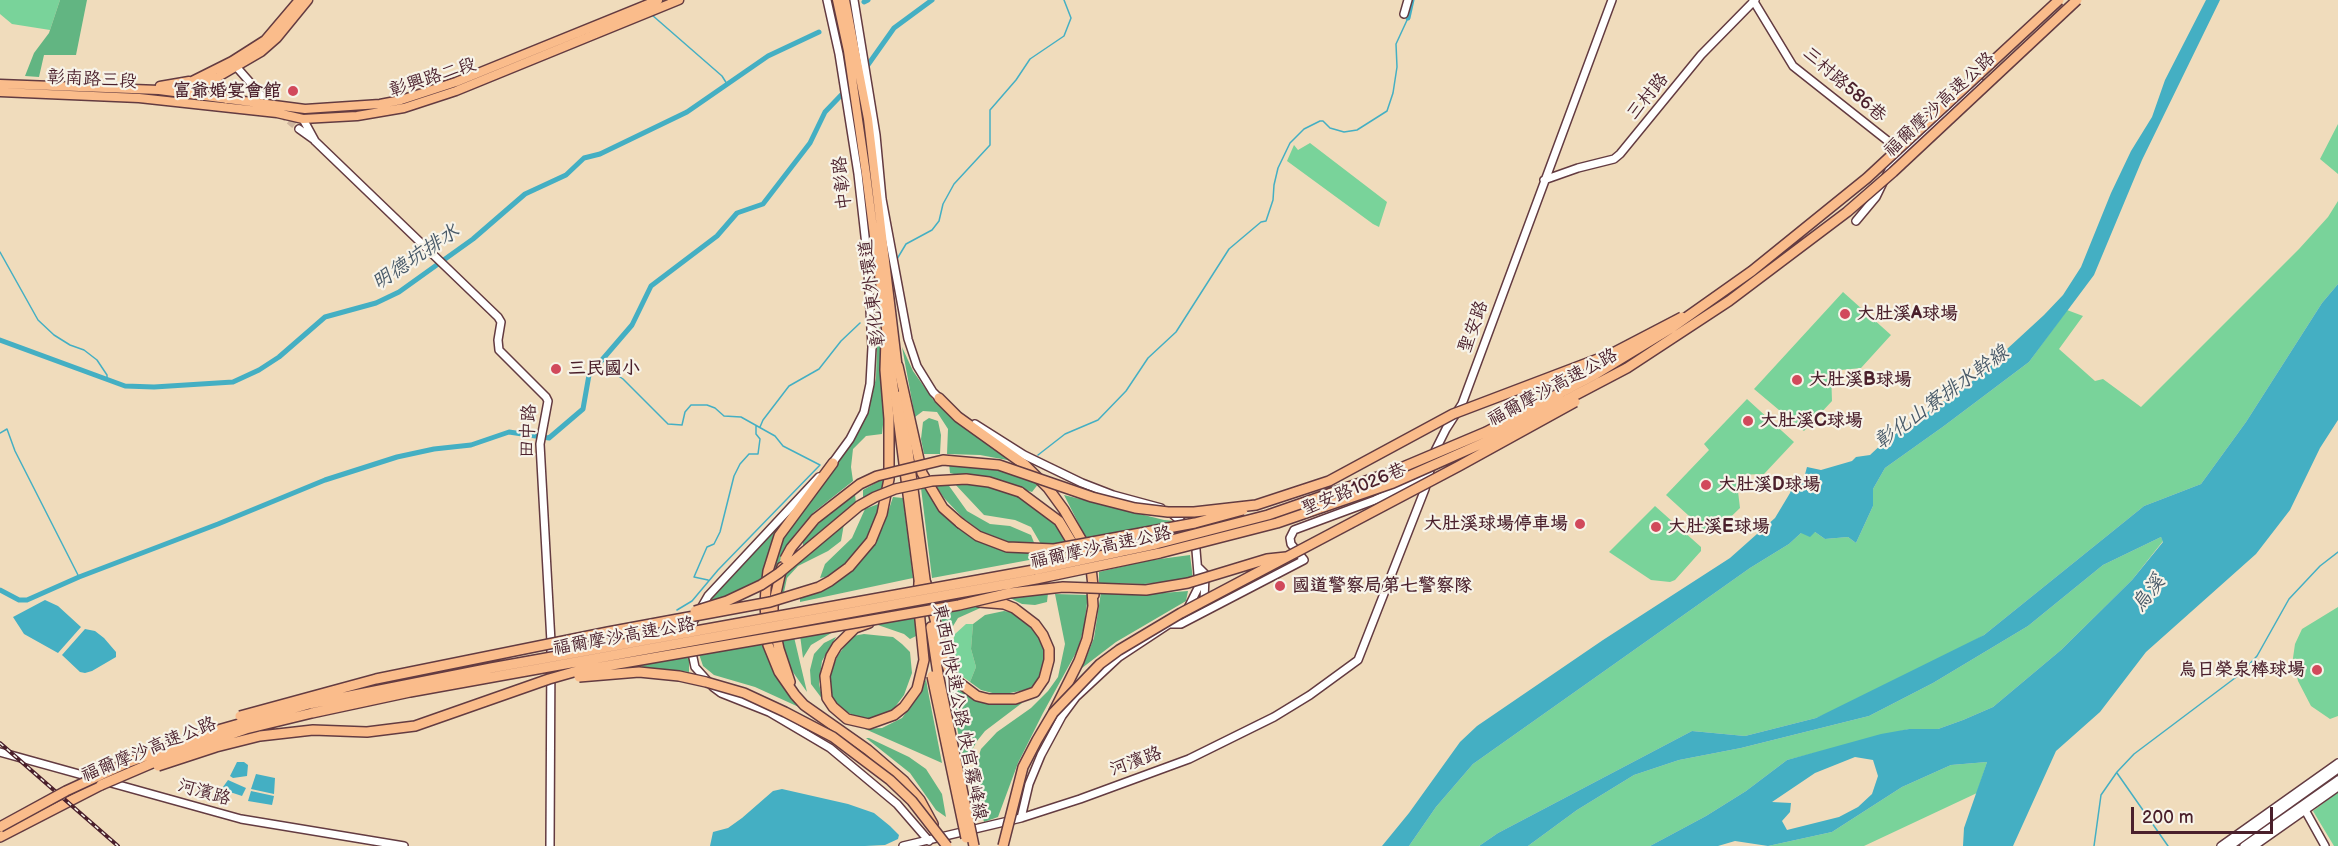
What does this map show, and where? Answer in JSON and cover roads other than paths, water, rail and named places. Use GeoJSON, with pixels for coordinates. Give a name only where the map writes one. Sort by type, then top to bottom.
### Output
{"type":"FeatureCollection","features":[{"type":"Feature","properties":{"kind":"highway","name":"福爾摩沙高速公路"},"geometry":{"type":"LineString","coordinates":[[0,827],[66,791],[174,744],[245,721],[309,704],[491,668],[1034,570],[1202,533],[1268,515],[1389,473],[1486,432],[1596,374],[1695,312],[1782,249],[1867,178],[2059,0]]}},
{"type":"Feature","properties":{"kind":"highway","name":"福爾摩沙高速公路"},"geometry":{"type":"LineString","coordinates":[[0,837],[101,785],[171,755],[246,729],[410,692],[1036,579],[1217,540],[1324,508],[1402,479],[1490,440],[1627,368],[1729,301],[1847,212],[2078,0]]}},
{"type":"Feature","properties":{"kind":"highway"},"geometry":{"type":"LineString","coordinates":[[898,366],[922,473],[943,508],[984,539],[1007,547],[1054,549],[1228,516],[1329,481],[1453,414],[1611,354],[1670,321],[1695,312]]}},
{"type":"Feature","properties":{"kind":"highway"},"geometry":{"type":"LineString","coordinates":[[174,744],[233,719],[346,686],[658,622],[770,602],[819,586],[849,567],[870,541],[886,502],[889,479],[886,339]]}},
{"type":"Feature","properties":{"kind":"highway"},"geometry":{"type":"LineString","coordinates":[[1053,713],[1095,668],[1119,650],[1181,612],[1547,419],[1627,368]]}},
{"type":"Feature","properties":{"kind":"highway"},"geometry":{"type":"LineString","coordinates":[[939,398],[958,417],[1025,465],[1048,488],[1064,510],[1090,559],[1094,595],[1087,639],[1079,661],[1023,767],[1003,846]]}},
{"type":"Feature","properties":{"kind":"highway"},"geometry":{"type":"LineString","coordinates":[[795,695],[781,657],[773,621],[774,598],[785,559],[815,519],[860,484],[878,476],[943,460],[999,465],[1092,497],[1135,508],[1194,512],[1256,505]]}},
{"type":"Feature","properties":{"kind":"highway"},"geometry":{"type":"LineString","coordinates":[[833,462],[779,536],[768,571],[765,605],[768,645],[779,672],[804,705],[868,750],[904,780],[920,800],[936,831]]}},
{"type":"Feature","properties":{"kind":"highway"},"geometry":{"type":"LineString","coordinates":[[658,622],[727,601],[761,585],[779,573],[859,506],[896,489],[932,481],[966,479],[989,482],[1020,492],[1050,513],[1066,531],[1086,567],[1094,595]]}},
{"type":"Feature","properties":{"kind":"highway"},"geometry":{"type":"LineString","coordinates":[[101,785],[216,747],[260,736],[313,730],[367,732],[416,726],[577,671],[959,605],[1010,593],[1051,588],[1146,590],[1188,583],[1267,559],[1286,557]]}},
{"type":"Feature","properties":{"kind":"highway"},"geometry":{"type":"LineString","coordinates":[[922,583],[949,670],[957,681],[977,696],[989,699],[1026,696],[1035,692],[1044,679],[1049,649],[1035,624],[1004,603],[959,605]]}},
{"type":"Feature","properties":{"kind":"highway"},"geometry":{"type":"LineString","coordinates":[[895,616],[855,628],[837,646],[831,656],[825,676],[828,698],[832,707],[847,719],[869,724],[894,715],[911,699],[922,674],[924,660],[918,600],[922,583]]}},
{"type":"Feature","properties":{"kind":"highway","name":"東西向快速公路 快官霧峰線"},"geometry":{"type":"LineString","coordinates":[[922,583],[935,675],[968,846]]}},
{"type":"Feature","properties":{"kind":"highway"},"geometry":{"type":"LineString","coordinates":[[535,684],[605,674],[639,672],[706,682],[744,693],[813,725],[851,749],[905,794],[947,846]]}},
{"type":"Feature","properties":{"kind":"highway","name":"東西向快速公路 快官霧峰線"},"geometry":{"type":"LineString","coordinates":[[935,675],[974,846]]}},
{"type":"Feature","properties":{"kind":"main road"},"geometry":{"type":"LineString","coordinates":[[182,93],[218,77],[265,39],[299,0]]}},
{"type":"Feature","properties":{"kind":"main road"},"geometry":{"type":"LineString","coordinates":[[138,90],[195,80],[234,64],[277,38],[308,0]]}},
{"type":"Feature","properties":{"kind":"main road","name":"彰興路二段"},"geometry":{"type":"LineString","coordinates":[[182,93],[319,110],[401,100],[456,82],[658,0]]}},
{"type":"Feature","properties":{"kind":"main road","name":"彰興路二段"},"geometry":{"type":"LineString","coordinates":[[183,103],[276,113],[300,125],[404,108],[446,95],[680,0]]}},
{"type":"Feature","properties":{"kind":"main road","name":"彰化東外環道"},"geometry":{"type":"LineString","coordinates":[[837,0],[848,51],[867,174],[886,339],[922,583]]}},
{"type":"Feature","properties":{"kind":"main road","name":"彰化東外環道"},"geometry":{"type":"LineString","coordinates":[[845,0],[868,119],[922,583]]}},
{"type":"Feature","properties":{"kind":"main road"},"geometry":{"type":"LineString","coordinates":[[218,77],[216,83],[219,93],[226,99]]}},
{"type":"Feature","properties":{"kind":"main road"},"geometry":{"type":"LineString","coordinates":[[182,93],[195,80]]}},
{"type":"Feature","properties":{"kind":"main road","name":"彰南路三段"},"geometry":{"type":"LineString","coordinates":[[0,84],[182,93]]}},
{"type":"Feature","properties":{"kind":"main road","name":"彰南路三段"},"geometry":{"type":"LineString","coordinates":[[0,92],[139,98],[183,103]]}},
{"type":"Feature","properties":{"kind":"main road"},"geometry":{"type":"LineString","coordinates":[[182,93],[183,103]]}},
{"type":"Feature","properties":{"kind":"street","name":"中彰路"},"geometry":{"type":"LineString","coordinates":[[827,0],[848,102],[867,254],[872,367],[867,400],[860,422],[833,462],[708,596],[693,622],[690,637],[691,657],[702,678],[721,693],[769,712],[830,748],[897,804],[929,841]]}},
{"type":"Feature","properties":{"kind":"street","name":"中彰路"},"geometry":{"type":"LineString","coordinates":[[854,0],[876,135],[882,199],[908,339],[918,366],[939,398]]}},
{"type":"Feature","properties":{"kind":"street"},"geometry":{"type":"LineString","coordinates":[[1404,14],[1408,0]]}},
{"type":"Feature","properties":{"kind":"street","name":"聖安路"},"geometry":{"type":"LineString","coordinates":[[1358,660],[1430,475],[1435,451],[1462,404],[1612,0]]}},
{"type":"Feature","properties":{"kind":"street","name":"三村路"},"geometry":{"type":"LineString","coordinates":[[1544,180],[1614,159],[1620,154],[1701,55],[1754,1]]}},
{"type":"Feature","properties":{"kind":"street","name":"三村路586巷"},"geometry":{"type":"LineString","coordinates":[[1754,1],[1793,66],[1903,153]]}},
{"type":"Feature","properties":{"kind":"street"},"geometry":{"type":"LineString","coordinates":[[234,64],[262,96]]}},
{"type":"Feature","properties":{"kind":"street"},"geometry":{"type":"LineString","coordinates":[[1856,221],[1876,197],[1892,164],[1979,81]]}},
{"type":"Feature","properties":{"kind":"street","name":"田中路"},"geometry":{"type":"LineString","coordinates":[[300,125],[498,316],[501,322],[499,350],[546,397],[549,406],[542,436],[551,642],[550,846]]}},
{"type":"Feature","properties":{"kind":"street"},"geometry":{"type":"LineString","coordinates":[[939,398],[989,433],[1053,470],[1113,495],[1162,508],[1176,516],[1189,528],[1195,538],[1199,568],[1199,586],[1195,596],[1185,612],[1171,624],[1119,657],[1076,698],[1062,716],[1041,755],[1029,783],[1021,818]]}},
{"type":"Feature","properties":{"kind":"street","name":"聖安路1026巷"},"geometry":{"type":"LineString","coordinates":[[1171,624],[1180,624],[1304,560],[1291,544],[1290,538],[1294,530],[1375,500],[1430,475]]}},
{"type":"Feature","properties":{"kind":"street"},"geometry":{"type":"LineString","coordinates":[[1199,568],[1205,574],[1203,612]]}},
{"type":"Feature","properties":{"kind":"street","name":"河濱路"},"geometry":{"type":"LineString","coordinates":[[903,846],[1021,818],[1080,799],[1196,755],[1274,717],[1310,695],[1358,660]]}},
{"type":"Feature","properties":{"kind":"street","name":"河濱路"},"geometry":{"type":"LineString","coordinates":[[0,752],[241,819],[404,846]]}},
{"type":"Feature","properties":{"kind":"street"},"geometry":{"type":"LineString","coordinates":[[2221,846],[2338,763]]}},
{"type":"Feature","properties":{"kind":"street"},"geometry":{"type":"LineString","coordinates":[[2230,846],[2338,770]]}},
{"type":"Feature","properties":{"kind":"street"},"geometry":{"type":"LineString","coordinates":[[2244,846],[2338,780]]}},
{"type":"Feature","properties":{"kind":"street"},"geometry":{"type":"LineString","coordinates":[[2254,846],[2338,787]]}},
{"type":"Feature","properties":{"kind":"street"},"geometry":{"type":"LineString","coordinates":[[2304,810],[2325,846]]}},
{"type":"Feature","properties":{"kind":"water"},"geometry":{"type":"Polygon","coordinates":[[[2206,0],[2220,0],[2142,160],[2094,275],[2029,362],[1885,468],[1873,489],[1873,506],[1856,543],[1848,537],[1825,539],[1815,532],[1810,537],[1801,533],[1789,544],[1750,568],[1473,764],[1436,807],[1409,846],[1382,846],[1409,813],[1460,742],[1477,726],[1603,640],[1730,558],[1775,518],[1793,484],[1804,478],[1807,467],[1821,470],[1852,461],[1856,457],[1870,455],[1885,441],[1969,384],[2044,315],[2063,295],[2081,267],[2111,193],[2131,151],[2152,117],[2165,80],[2206,0]]]}},
{"type":"Feature","properties":{"kind":"water","name":"烏溪"},"geometry":{"type":"Polygon","coordinates":[[[2338,284],[2338,420],[2320,448],[2290,510],[2256,554],[2146,652],[2100,712],[2056,751],[2013,846],[1963,846],[1964,828],[1987,762],[1951,765],[1902,787],[1832,832],[1768,846],[1735,841],[1718,846],[1650,846],[1706,816],[1746,791],[1787,760],[1881,734],[1909,729],[1938,729],[1993,707],[2061,650],[2132,580],[2163,542],[2161,537],[2103,565],[2028,626],[1933,683],[1869,716],[1741,748],[1679,760],[1634,775],[1577,810],[1528,846],[1479,846],[1498,833],[1692,731],[1745,736],[1816,718],[1984,635],[2144,506],[2201,484],[2246,422],[2322,303],[2338,284]],[[1855,757],[1815,773],[1772,802],[1791,803],[1790,812],[1782,821],[1787,830],[1839,817],[1858,807],[1872,794],[1878,776],[1873,760],[1855,757]]]}},
{"type":"Feature","properties":{"kind":"water"},"geometry":{"type":"Polygon","coordinates":[[[45,600],[58,606],[81,627],[58,653],[24,634],[13,617],[45,600]]]}},
{"type":"Feature","properties":{"kind":"water"},"geometry":{"type":"Polygon","coordinates":[[[85,629],[95,631],[104,638],[116,652],[116,657],[85,673],[80,672],[62,655],[85,629]]]}},
{"type":"Feature","properties":{"kind":"water"},"geometry":{"type":"Polygon","coordinates":[[[237,762],[244,762],[248,765],[247,776],[233,778],[230,776],[237,762]]]}},
{"type":"Feature","properties":{"kind":"water"},"geometry":{"type":"Polygon","coordinates":[[[256,774],[275,778],[274,794],[251,789],[256,774]]]}},
{"type":"Feature","properties":{"kind":"water"},"geometry":{"type":"Polygon","coordinates":[[[228,780],[246,788],[242,796],[224,790],[223,787],[228,780]]]}},
{"type":"Feature","properties":{"kind":"water"},"geometry":{"type":"Polygon","coordinates":[[[782,789],[848,804],[874,813],[899,835],[898,839],[885,845],[865,846],[710,846],[713,832],[728,828],[773,791],[782,789]]]}},
{"type":"Feature","properties":{"kind":"water"},"geometry":{"type":"Polygon","coordinates":[[[251,791],[274,796],[272,805],[248,801],[251,791]]]}},
{"type":"Feature","properties":{"kind":"waterway","name":"明德坑排水"},"geometry":{"type":"LineString","coordinates":[[864,2],[868,0]]}},
{"type":"Feature","properties":{"kind":"waterway"},"geometry":{"type":"LineString","coordinates":[[865,69],[894,28],[932,0]]}},
{"type":"Feature","properties":{"kind":"waterway"},"geometry":{"type":"LineString","coordinates":[[897,259],[906,244],[932,230],[939,221],[943,204],[954,184],[990,145],[990,110],[1016,80],[1030,59],[1064,36],[1071,18],[1064,0]]}},
{"type":"Feature","properties":{"kind":"waterway","name":"彰化山寮排水幹線"},"geometry":{"type":"LineString","coordinates":[[1408,18],[1412,0]]}},
{"type":"Feature","properties":{"kind":"waterway"},"geometry":{"type":"LineString","coordinates":[[652,15],[722,76],[727,84]]}},
{"type":"Feature","properties":{"kind":"waterway"},"geometry":{"type":"LineString","coordinates":[[1038,455],[1065,434],[1098,420],[1126,391],[1148,358],[1176,332],[1229,249],[1261,222],[1266,221],[1273,200],[1278,168],[1290,143],[1304,129],[1323,121],[1330,128],[1344,132],[1357,130],[1387,111],[1393,93],[1397,67],[1396,44],[1408,18]]}},
{"type":"Feature","properties":{"kind":"waterway","name":"明德坑排水"},"geometry":{"type":"LineString","coordinates":[[0,340],[125,386],[154,387],[233,382],[259,370],[279,357],[325,317],[376,303],[399,292],[473,239],[525,194],[566,175],[584,158],[600,154],[687,112],[768,56],[819,32]]}},
{"type":"Feature","properties":{"kind":"waterway"},"geometry":{"type":"LineString","coordinates":[[0,590],[19,600],[27,600],[79,577],[325,480],[397,457],[434,449],[471,445],[509,432],[549,438],[583,409],[589,375],[632,325],[651,286],[717,236],[737,213],[763,204],[810,143],[825,112],[847,89]]}},
{"type":"Feature","properties":{"kind":"waterway"},"geometry":{"type":"LineString","coordinates":[[0,252],[38,320],[54,335],[84,350],[97,360],[107,375],[107,380]]}},
{"type":"Feature","properties":{"kind":"waterway"},"geometry":{"type":"LineString","coordinates":[[760,427],[789,386],[819,369],[841,341],[860,323]]}},
{"type":"Feature","properties":{"kind":"waterway"},"geometry":{"type":"LineString","coordinates":[[602,359],[668,424],[682,425],[685,412],[691,405],[707,405],[715,408],[724,416],[741,417],[775,436],[783,446],[820,465],[718,570],[692,601],[677,610]]}},
{"type":"Feature","properties":{"kind":"waterway"},"geometry":{"type":"LineString","coordinates":[[708,580],[694,577],[707,547],[714,544],[720,532],[734,476],[740,464],[749,454],[758,454],[760,439],[756,434],[756,426]]}},
{"type":"Feature","properties":{"kind":"waterway"},"geometry":{"type":"LineString","coordinates":[[0,433],[7,429],[15,451],[79,577]]}},
{"type":"Feature","properties":{"kind":"waterway"},"geometry":{"type":"LineString","coordinates":[[2094,846],[2101,795],[2117,772],[2134,754],[2239,675],[2257,656],[2289,599],[2320,566],[2338,552]]}},
{"type":"Feature","properties":{"kind":"waterway"},"geometry":{"type":"LineString","coordinates":[[2117,773],[2168,846]]}},
{"type":"Feature","properties":{"kind":"tunnel"},"geometry":{"type":"LineString","coordinates":[[281,114],[299,129]]}},
{"type":"Feature","properties":{"kind":"railway"},"geometry":{"type":"LineString","coordinates":[[0,743],[118,846]]}},
{"type":"Feature","properties":{"kind":"place","name":"富爺婚宴會館"},"geometry":{"type":"Point","coordinates":[293,91]}},
{"type":"Feature","properties":{"kind":"place","name":"大肚溪A球場"},"geometry":{"type":"Point","coordinates":[1845,314]}},
{"type":"Feature","properties":{"kind":"place","name":"三民國小"},"geometry":{"type":"Point","coordinates":[556,369]}},
{"type":"Feature","properties":{"kind":"place","name":"大肚溪B球場"},"geometry":{"type":"Point","coordinates":[1797,380]}},
{"type":"Feature","properties":{"kind":"place","name":"大肚溪C球場"},"geometry":{"type":"Point","coordinates":[1748,421]}},
{"type":"Feature","properties":{"kind":"place","name":"大肚溪D球場"},"geometry":{"type":"Point","coordinates":[1706,485]}},
{"type":"Feature","properties":{"kind":"place","name":"大肚溪球場停車場"},"geometry":{"type":"Point","coordinates":[1580,524]}},
{"type":"Feature","properties":{"kind":"place","name":"大肚溪E球場"},"geometry":{"type":"Point","coordinates":[1656,527]}},
{"type":"Feature","properties":{"kind":"place","name":"國道警察局第七警察隊"},"geometry":{"type":"Point","coordinates":[1280,586]}},
{"type":"Feature","properties":{"kind":"place","name":"烏日榮泉棒球場"},"geometry":{"type":"Point","coordinates":[2317,670]}}]}
